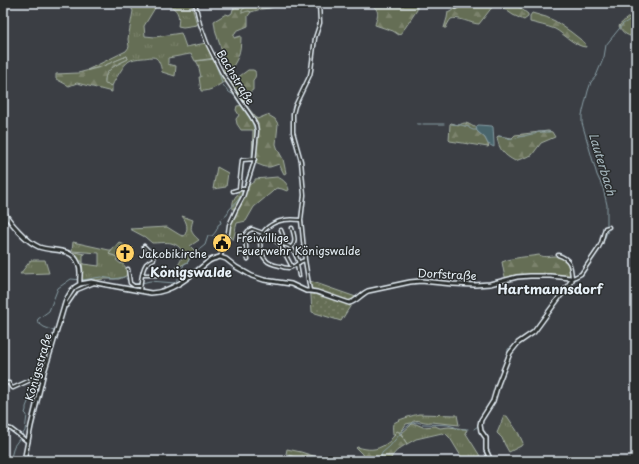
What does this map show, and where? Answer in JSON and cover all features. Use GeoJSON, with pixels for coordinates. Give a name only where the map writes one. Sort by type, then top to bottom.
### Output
{"type":"FeatureCollection","features":[{"type":"Feature","properties":{"kind":"street","name":"Bachstraße"},"geometry":{"type":"LineString","coordinates":[[195,3],[200,24],[207,43],[222,73],[252,116],[257,131],[253,159],[229,225],[227,240],[220,257]]}},
{"type":"Feature","properties":{"kind":"street"},"geometry":{"type":"LineString","coordinates":[[3,210],[12,225],[31,242],[40,247],[66,252],[76,258],[81,270],[80,283],[95,283],[153,293],[160,292],[185,280],[213,259],[220,257],[226,259],[236,267],[252,276],[264,280],[292,284],[306,291],[310,291],[301,220],[304,192],[301,161],[294,132],[293,119],[296,103],[310,75],[315,38],[320,25],[318,3]]}},
{"type":"Feature","properties":{"kind":"street"},"geometry":{"type":"LineString","coordinates":[[456,7],[462,3]]}},
{"type":"Feature","properties":{"kind":"street","name":"Bachstraße"},"geometry":{"type":"LineString","coordinates":[[242,189],[242,160],[253,159]]}},
{"type":"Feature","properties":{"kind":"street"},"geometry":{"type":"LineString","coordinates":[[233,191],[242,189]]}},
{"type":"Feature","properties":{"kind":"street"},"geometry":{"type":"LineString","coordinates":[[301,220],[278,222],[267,227],[262,233],[260,243],[263,256],[270,263],[289,268],[305,260]]}},
{"type":"Feature","properties":{"kind":"street"},"geometry":{"type":"LineString","coordinates":[[572,278],[575,278],[581,274],[601,244],[605,229],[608,227]]}},
{"type":"Feature","properties":{"kind":"street"},"geometry":{"type":"LineString","coordinates":[[291,247],[295,242],[292,228]]}},
{"type":"Feature","properties":{"kind":"street"},"geometry":{"type":"LineString","coordinates":[[248,259],[246,234],[251,230],[262,233],[280,244],[292,266]]}},
{"type":"Feature","properties":{"kind":"street"},"geometry":{"type":"LineString","coordinates":[[281,230],[286,244]]}},
{"type":"Feature","properties":{"kind":"street"},"geometry":{"type":"LineString","coordinates":[[280,244],[286,244],[291,247],[298,264],[299,276]]}},
{"type":"Feature","properties":{"kind":"street"},"geometry":{"type":"LineString","coordinates":[[140,291],[142,275],[146,264],[154,259],[144,246]]}},
{"type":"Feature","properties":{"kind":"street"},"geometry":{"type":"LineString","coordinates":[[491,461],[486,450],[486,438],[481,431],[481,420],[493,401],[499,380],[511,351],[518,343],[536,330],[572,280],[570,264],[567,260],[558,255]]}},
{"type":"Feature","properties":{"kind":"street"},"geometry":{"type":"LineString","coordinates":[[128,269],[132,286],[140,286]]}},
{"type":"Feature","properties":{"kind":"street"},"geometry":{"type":"LineString","coordinates":[[142,275],[162,275],[163,273]]}},
{"type":"Feature","properties":{"kind":"street","name":"Dorfstraße"},"geometry":{"type":"LineString","coordinates":[[310,291],[349,303],[353,302],[360,295],[368,291],[410,282],[421,281],[474,285],[490,284],[517,277],[530,276],[558,276],[572,278]]}},
{"type":"Feature","properties":{"kind":"street","name":"Königsstraße"},"geometry":{"type":"LineString","coordinates":[[24,461],[42,379],[64,306],[72,290],[80,283]]}},
{"type":"Feature","properties":{"kind":"street"},"geometry":{"type":"LineString","coordinates":[[64,306],[66,306],[78,290],[95,283]]}},
{"type":"Feature","properties":{"kind":"street"},"geometry":{"type":"LineString","coordinates":[[5,384],[9,383],[13,388],[34,378],[42,379]]}},
{"type":"Feature","properties":{"kind":"street"},"geometry":{"type":"LineString","coordinates":[[3,427],[11,429],[28,442]]}},
{"type":"Feature","properties":{"kind":"green space"},"geometry":{"type":"Polygon","coordinates":[[[129,3],[158,3],[144,26],[145,36],[155,37],[181,33],[186,47],[206,43],[215,58],[195,61],[190,54],[168,58],[168,64],[176,66],[175,76],[162,72],[156,58],[151,57],[134,59],[125,65],[112,86],[105,84],[108,71],[128,59],[127,56],[101,67],[87,70],[126,51],[129,47],[128,39],[133,11],[129,3]]]}},
{"type":"Feature","properties":{"kind":"green space"},"geometry":{"type":"Polygon","coordinates":[[[190,3],[197,25],[183,27],[178,26],[179,19],[176,10],[166,4],[190,3]]]}},
{"type":"Feature","properties":{"kind":"green space"},"geometry":{"type":"Polygon","coordinates":[[[243,3],[251,3],[242,10],[242,13],[247,11],[251,12],[248,16],[248,26],[236,31],[234,35],[234,38],[241,36],[240,52],[237,60],[228,73],[224,72],[222,52],[214,21],[226,14],[229,15],[232,13],[233,9],[243,3]]]}},
{"type":"Feature","properties":{"kind":"green space"},"geometry":{"type":"Polygon","coordinates":[[[251,3],[283,3],[270,8],[251,12],[249,11],[242,14],[241,10],[251,3]]]}},
{"type":"Feature","properties":{"kind":"green space"},"geometry":{"type":"Polygon","coordinates":[[[371,3],[412,3],[417,7],[417,10],[399,35],[393,31],[375,25],[377,11],[371,3]]]}},
{"type":"Feature","properties":{"kind":"green space"},"geometry":{"type":"Polygon","coordinates":[[[468,3],[514,3],[528,14],[528,17],[524,20],[513,15],[500,6],[495,5],[479,24],[454,18],[450,20],[446,28],[444,28],[448,12],[458,6],[468,3]]]}},
{"type":"Feature","properties":{"kind":"green space"},"geometry":{"type":"Polygon","coordinates":[[[532,13],[555,21],[585,43],[586,47],[574,43],[555,29],[530,22],[530,16],[532,13]]]}},
{"type":"Feature","properties":{"kind":"green space"},"geometry":{"type":"Polygon","coordinates":[[[636,14],[636,37],[626,34],[619,26],[627,18],[636,14]]]}},
{"type":"Feature","properties":{"kind":"green space"},"geometry":{"type":"Polygon","coordinates":[[[127,56],[128,59],[112,68],[106,74],[105,84],[112,86],[112,92],[77,83],[69,86],[56,79],[56,74],[78,73],[101,67],[127,56]]]}},
{"type":"Feature","properties":{"kind":"green space"},"geometry":{"type":"Polygon","coordinates":[[[215,59],[225,81],[211,89],[201,91],[199,77],[201,77],[196,61],[215,59]]]}},
{"type":"Feature","properties":{"kind":"green space"},"geometry":{"type":"Polygon","coordinates":[[[248,70],[255,71],[256,76],[253,80],[253,90],[246,94],[244,103],[241,102],[229,84],[248,70]]]}},
{"type":"Feature","properties":{"kind":"green space"},"geometry":{"type":"Polygon","coordinates":[[[246,105],[257,119],[267,115],[275,119],[278,124],[276,144],[283,159],[286,173],[284,174],[279,164],[265,167],[255,163],[252,158],[253,130],[241,130],[236,119],[239,115],[236,110],[237,106],[246,105]]]}},
{"type":"Feature","properties":{"kind":"green space"},"geometry":{"type":"Polygon","coordinates":[[[451,123],[458,126],[464,123],[474,127],[476,126],[477,131],[485,138],[489,146],[450,141],[451,123]]]}},
{"type":"Feature","properties":{"kind":"green space"},"geometry":{"type":"Polygon","coordinates":[[[548,131],[552,132],[555,137],[541,143],[532,155],[515,161],[503,152],[497,137],[512,138],[515,135],[548,131]]]}},
{"type":"Feature","properties":{"kind":"green space"},"geometry":{"type":"Polygon","coordinates":[[[217,167],[228,173],[226,187],[213,189],[217,167]]]}},
{"type":"Feature","properties":{"kind":"green space"},"geometry":{"type":"Polygon","coordinates":[[[277,177],[285,182],[289,190],[287,191],[277,188],[254,207],[246,221],[237,223],[233,240],[230,237],[228,230],[234,212],[233,202],[235,197],[255,181],[255,179],[277,177]]]}},
{"type":"Feature","properties":{"kind":"green space"},"geometry":{"type":"Polygon","coordinates":[[[182,216],[193,220],[191,226],[192,231],[199,240],[190,246],[195,251],[190,256],[188,262],[176,268],[182,257],[179,247],[169,243],[152,243],[145,237],[130,229],[167,227],[184,236],[187,226],[182,216]]]}},
{"type":"Feature","properties":{"kind":"green space"},"geometry":{"type":"Polygon","coordinates":[[[73,242],[112,250],[109,254],[118,258],[116,260],[125,266],[127,270],[126,276],[119,279],[104,279],[83,282],[81,278],[83,272],[82,261],[71,253],[74,252],[85,254],[83,255],[83,264],[99,266],[99,253],[72,251],[73,242]]]}},
{"type":"Feature","properties":{"kind":"green space"},"geometry":{"type":"Polygon","coordinates":[[[119,242],[126,246],[122,254],[126,257],[122,262],[115,256],[109,254],[119,242]]]}},
{"type":"Feature","properties":{"kind":"green space"},"geometry":{"type":"Polygon","coordinates":[[[539,255],[545,257],[560,256],[566,259],[571,277],[535,276],[506,280],[502,262],[516,258],[539,255]]]}},
{"type":"Feature","properties":{"kind":"green space"},"geometry":{"type":"Polygon","coordinates":[[[31,260],[45,260],[49,273],[20,274],[31,260]]]}},
{"type":"Feature","properties":{"kind":"green space"},"geometry":{"type":"Polygon","coordinates":[[[310,281],[356,297],[341,321],[312,312],[310,281]]]}},
{"type":"Feature","properties":{"kind":"green space"},"geometry":{"type":"Polygon","coordinates":[[[419,414],[457,415],[459,425],[413,421],[406,424],[401,432],[396,432],[393,435],[393,424],[395,422],[419,414]]]}},
{"type":"Feature","properties":{"kind":"green space"},"geometry":{"type":"Polygon","coordinates":[[[504,416],[507,416],[523,443],[521,446],[509,452],[502,438],[497,433],[504,416]]]}},
{"type":"Feature","properties":{"kind":"green space"},"geometry":{"type":"Polygon","coordinates":[[[412,424],[423,427],[435,426],[440,428],[449,427],[466,429],[467,431],[465,432],[480,456],[476,461],[464,461],[450,438],[445,433],[416,439],[407,444],[401,434],[412,424]]]}},
{"type":"Feature","properties":{"kind":"green space"},"geometry":{"type":"Polygon","coordinates":[[[397,431],[407,444],[394,453],[390,461],[366,461],[356,448],[379,448],[390,441],[397,431]]]}},
{"type":"Feature","properties":{"kind":"green space"},"geometry":{"type":"Polygon","coordinates":[[[287,449],[329,461],[306,461],[286,454],[287,449]]]}},
{"type":"Feature","properties":{"kind":"water"},"geometry":{"type":"Polygon","coordinates":[[[478,125],[493,127],[494,147],[488,144],[485,138],[477,131],[476,127],[478,125]]]}},
{"type":"Feature","properties":{"kind":"waterway"},"geometry":{"type":"LineString","coordinates":[[196,11],[196,16],[201,30]]}},
{"type":"Feature","properties":{"kind":"waterway","name":"Lauterbach"},"geometry":{"type":"LineString","coordinates":[[598,251],[608,230],[607,205],[582,123],[582,115],[591,82],[596,76],[604,57],[606,45],[623,24],[636,16]]}},
{"type":"Feature","properties":{"kind":"waterway"},"geometry":{"type":"LineString","coordinates":[[202,32],[206,44]]}},
{"type":"Feature","properties":{"kind":"waterway"},"geometry":{"type":"LineString","coordinates":[[212,55],[222,83]]}},
{"type":"Feature","properties":{"kind":"waterway"},"geometry":{"type":"LineString","coordinates":[[178,275],[184,264],[188,262],[191,256],[205,245],[208,236],[212,236],[214,234],[218,225],[221,223],[220,220],[227,215],[229,210],[238,200],[252,162],[255,131],[252,122],[234,95],[223,85]]}},
{"type":"Feature","properties":{"kind":"waterway"},"geometry":{"type":"LineString","coordinates":[[423,124],[444,124]]}},
{"type":"Feature","properties":{"kind":"waterway"},"geometry":{"type":"LineString","coordinates":[[451,124],[461,125],[476,130]]}},
{"type":"Feature","properties":{"kind":"waterway"},"geometry":{"type":"LineString","coordinates":[[499,136],[512,139],[538,132],[550,132]]}},
{"type":"Feature","properties":{"kind":"waterway","name":"Lauterbach"},"geometry":{"type":"LineString","coordinates":[[549,314],[574,281],[581,275]]}},
{"type":"Feature","properties":{"kind":"waterway"},"geometry":{"type":"LineString","coordinates":[[55,333],[37,322],[38,319],[49,311],[58,288],[71,279],[82,280],[101,277],[114,279],[124,277]]}},
{"type":"Feature","properties":{"kind":"waterway"},"geometry":{"type":"LineString","coordinates":[[126,278],[132,283],[140,283]]}},
{"type":"Feature","properties":{"kind":"waterway"},"geometry":{"type":"LineString","coordinates":[[142,283],[150,281],[175,283],[177,278]]}},
{"type":"Feature","properties":{"kind":"waterway"},"geometry":{"type":"LineString","coordinates":[[10,461],[14,446],[25,431],[27,415],[25,413],[32,392],[31,385],[34,379],[34,372],[44,365],[53,338]]}},
{"type":"Feature","properties":{"kind":"waterway","name":"Lauterbach"},"geometry":{"type":"LineString","coordinates":[[508,355],[508,349],[513,347]]}},
{"type":"Feature","properties":{"kind":"waterway","name":"Lauterbach"},"geometry":{"type":"LineString","coordinates":[[474,429],[478,426],[479,421]]}},
{"type":"Feature","properties":{"kind":"waterway","name":"Lauterbach"},"geometry":{"type":"LineString","coordinates":[[380,461],[382,453],[404,429],[412,423],[417,422],[423,424],[448,425],[458,429],[468,429]]}},
{"type":"Feature","properties":{"kind":"place","name":"Freiwillige Feuerwehr Königswalde"},"geometry":{"type":"Point","coordinates":[222,243]}},
{"type":"Feature","properties":{"kind":"place","name":"Jakobikirche"},"geometry":{"type":"Point","coordinates":[125,253]}},
{"type":"Feature","properties":{"kind":"district","name":"Königswalde"},"geometry":{"type":"Point","coordinates":[191,271]}},
{"type":"Feature","properties":{"kind":"district","name":"Hartmannsdorf"},"geometry":{"type":"Point","coordinates":[550,288]}}]}
